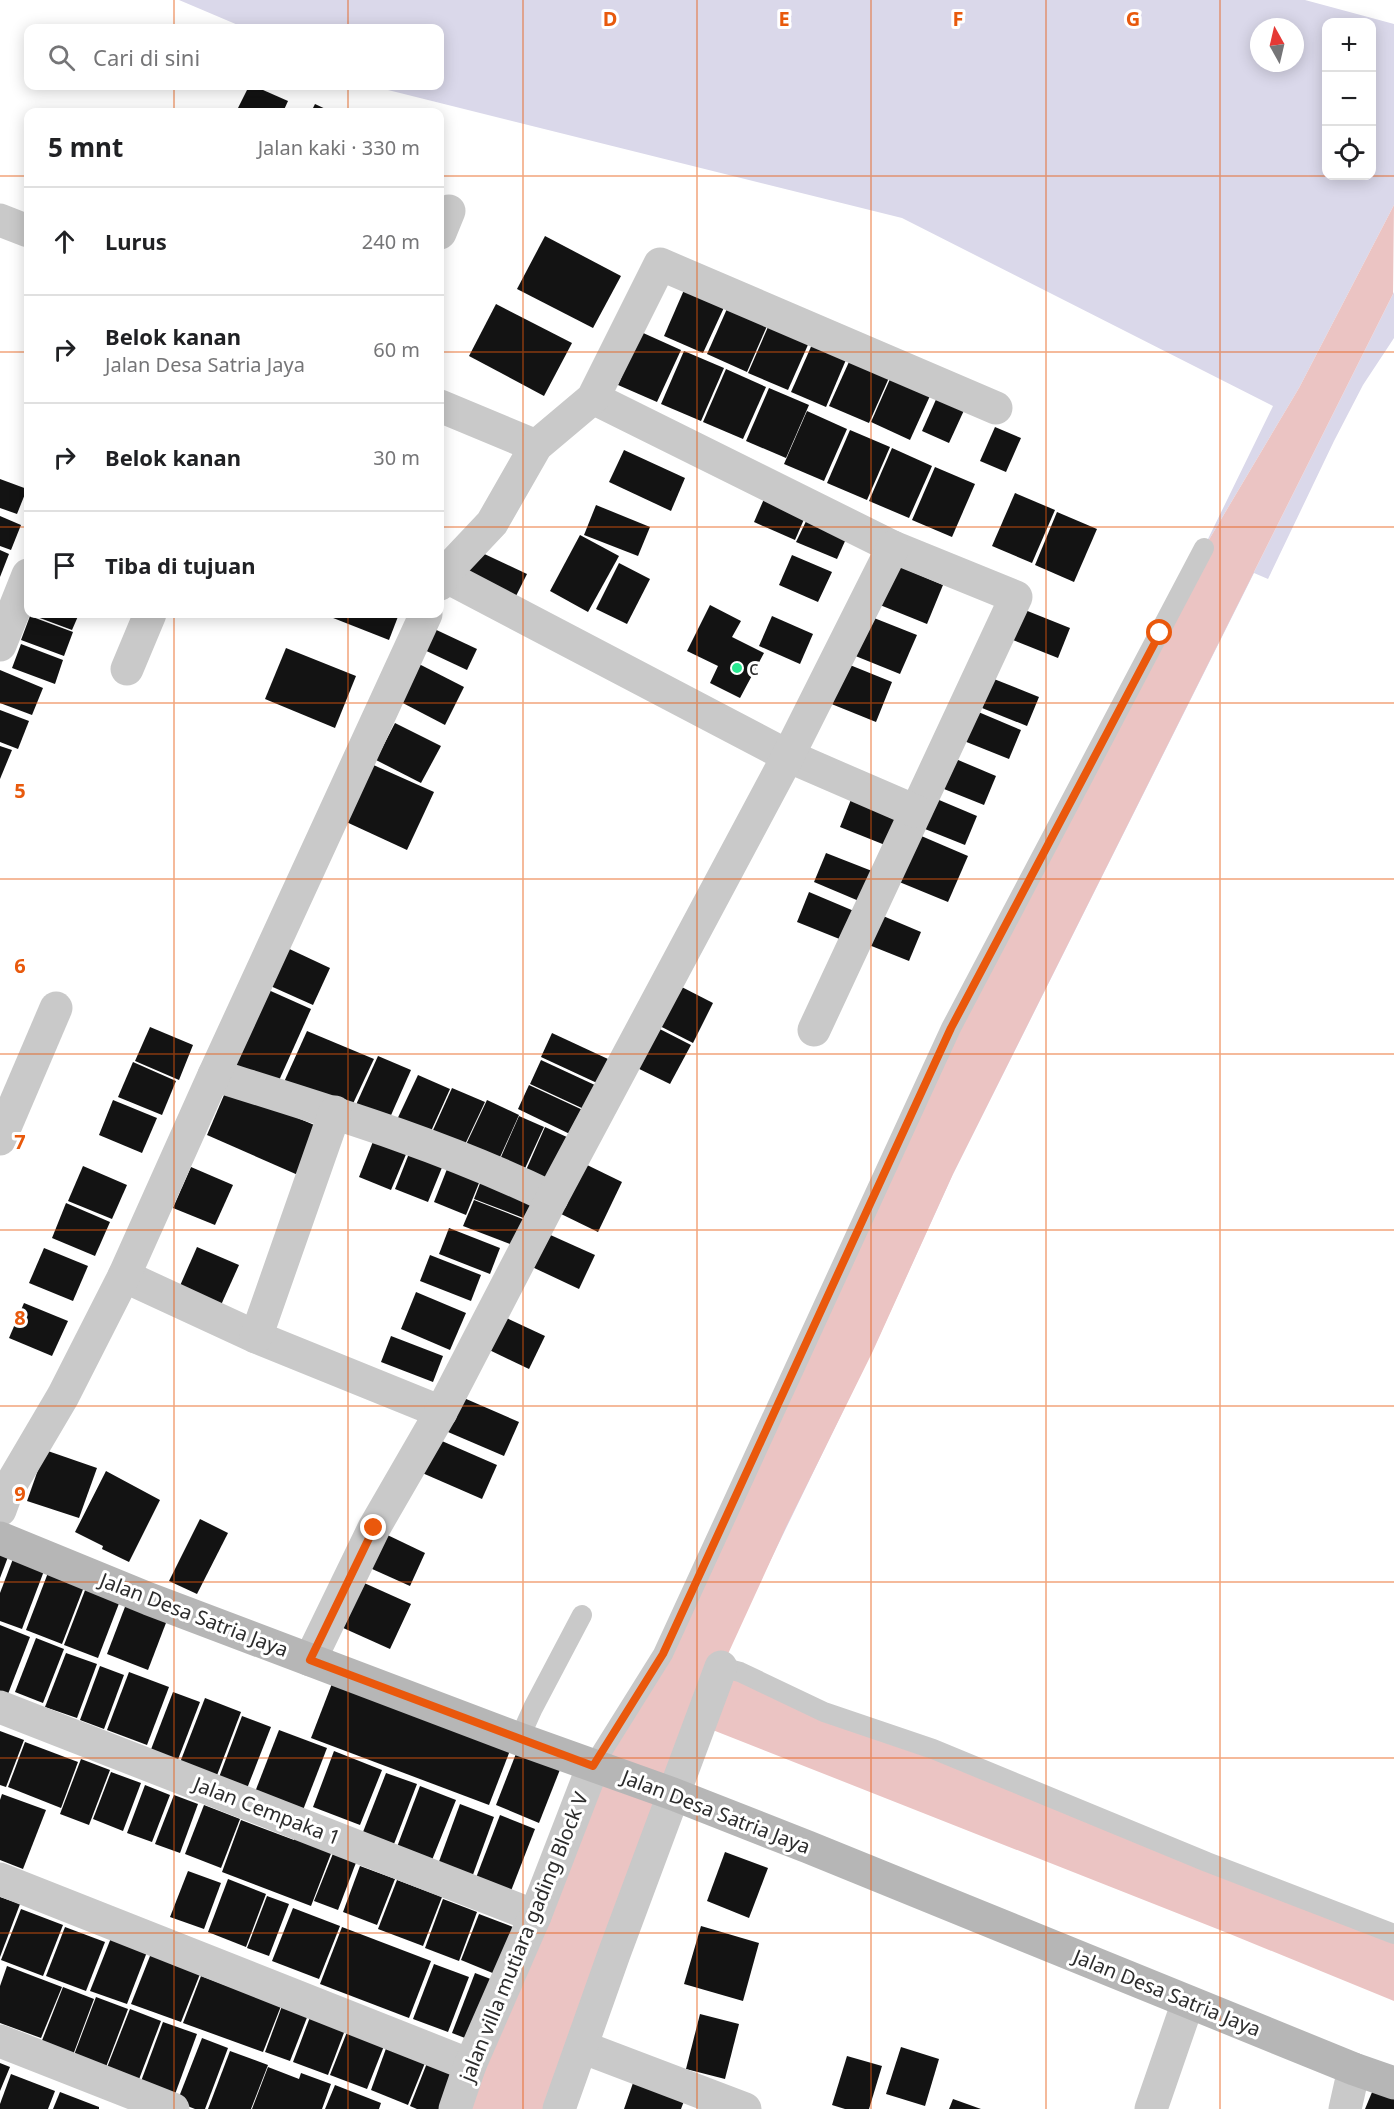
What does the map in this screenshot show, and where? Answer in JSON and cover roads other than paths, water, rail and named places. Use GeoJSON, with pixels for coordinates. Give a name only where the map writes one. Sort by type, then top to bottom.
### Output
{"type":"FeatureCollection","features":[{"type":"Feature","properties":{"kind":"street"},"geometry":{"type":"LineString","coordinates":[[0,220],[24,229]]}},
{"type":"Feature","properties":{"kind":"street"},"geometry":{"type":"LineString","coordinates":[[444,577],[492,523],[536,446],[593,398],[660,264],[996,408]]}},
{"type":"Feature","properties":{"kind":"street"},"geometry":{"type":"LineString","coordinates":[[593,398],[893,547],[1016,597],[814,1030]]}},
{"type":"Feature","properties":{"kind":"street"},"geometry":{"type":"LineString","coordinates":[[444,408],[536,446]]}},
{"type":"Feature","properties":{"kind":"street"},"geometry":{"type":"LineString","coordinates":[[310,1660],[374,1528],[441,1412],[552,1198],[788,756],[893,547]]}},
{"type":"Feature","properties":{"kind":"street"},"geometry":{"type":"LineString","coordinates":[[444,582],[788,756],[915,811]]}},
{"type":"Feature","properties":{"kind":"street"},"geometry":{"type":"LineString","coordinates":[[0,645],[24,585]]}},
{"type":"Feature","properties":{"kind":"street"},"geometry":{"type":"LineString","coordinates":[[127,669],[148,618]]}},
{"type":"Feature","properties":{"kind":"street"},"geometry":{"type":"LineString","coordinates":[[0,1510],[7,1491],[63,1396],[124,1276],[424,618]]}},
{"type":"Feature","properties":{"kind":"street"},"geometry":{"type":"LineString","coordinates":[[0,1139],[56,1008]]}},
{"type":"Feature","properties":{"kind":"street"},"geometry":{"type":"LineString","coordinates":[[214,1075],[335,1113],[478,1163],[552,1198]]}},
{"type":"Feature","properties":{"kind":"street"},"geometry":{"type":"LineString","coordinates":[[256,1337],[335,1113]]}},
{"type":"Feature","properties":{"kind":"street"},"geometry":{"type":"LineString","coordinates":[[124,1276],[256,1337],[441,1412]]}},
{"type":"Feature","properties":{"kind":"street","name":"Jalan Desa Satria Jaya"},"geometry":{"type":"LineString","coordinates":[[0,1538],[160,1603],[819,1851],[1354,2069],[1394,2083]]}},
{"type":"Feature","properties":{"kind":"street"},"geometry":{"type":"LineString","coordinates":[[559,2109],[671,1794],[721,1667]]}},
{"type":"Feature","properties":{"kind":"street","name":"Jalan Cempaka 1"},"geometry":{"type":"LineString","coordinates":[[0,1707],[535,1916]]}},
{"type":"Feature","properties":{"kind":"street","name":"jalan villa mutiara gading Block V"},"geometry":{"type":"LineString","coordinates":[[455,2109],[470,2065],[535,1916],[593,1766]]}},
{"type":"Feature","properties":{"kind":"street"},"geometry":{"type":"LineString","coordinates":[[0,1879],[470,2065]]}},
{"type":"Feature","properties":{"kind":"street"},"geometry":{"type":"LineString","coordinates":[[1151,2109],[1188,2002]]}},
{"type":"Feature","properties":{"kind":"street"},"geometry":{"type":"LineString","coordinates":[[0,2041],[173,2109]]}},
{"type":"Feature","properties":{"kind":"street"},"geometry":{"type":"LineString","coordinates":[[582,2047],[744,2109]]}},
{"type":"Feature","properties":{"kind":"street"},"geometry":{"type":"LineString","coordinates":[[1345,2109],[1354,2069]]}},
{"type":"Feature","properties":{"kind":"lane"},"geometry":{"type":"LineString","coordinates":[[593,1766],[663,1654],[951,1028],[1204,548]]}},
{"type":"Feature","properties":{"kind":"lane"},"geometry":{"type":"LineString","coordinates":[[519,1739],[582,1615]]}},
{"type":"Feature","properties":{"kind":"lane"},"geometry":{"type":"LineString","coordinates":[[721,1667],[741,1672],[824,1712],[933,1749],[1207,1862],[1394,1935]]}},
{"type":"Feature","properties":{"kind":"place","name":"c"},"geometry":{"type":"Point","coordinates":[737,668]}}]}
